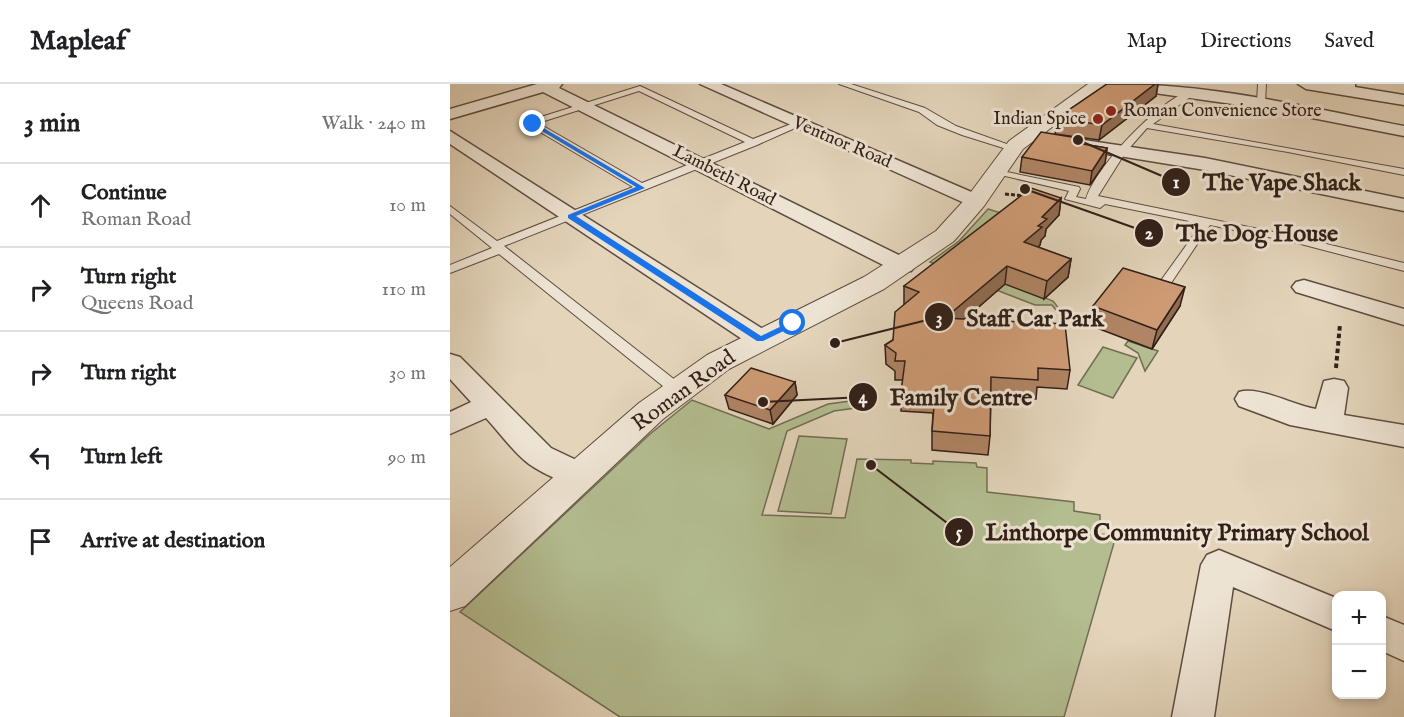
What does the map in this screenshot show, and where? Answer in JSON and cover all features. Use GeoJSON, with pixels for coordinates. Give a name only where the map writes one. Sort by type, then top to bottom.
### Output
{"type":"FeatureCollection","features":[{"type":"Feature","properties":{"kind":"street","name":"Ventnor Road"},"geometry":{"type":"LineString","coordinates":[[708,84],[976,201]]}},
{"type":"Feature","properties":{"kind":"street","name":"Roman Road"},"geometry":{"type":"LineString","coordinates":[[450,593],[651,411],[718,362],[903,266],[945,236],[976,201],[1000,183],[1020,142],[1100,84]]}},
{"type":"Feature","properties":{"kind":"street"},"geometry":{"type":"LineString","coordinates":[[1126,84],[1261,104],[1404,131]]}},
{"type":"Feature","properties":{"kind":"street"},"geometry":{"type":"LineString","coordinates":[[1306,84],[1347,87],[1404,99]]}},
{"type":"Feature","properties":{"kind":"street"},"geometry":{"type":"LineString","coordinates":[[450,114],[549,85]]}},
{"type":"Feature","properties":{"kind":"street","name":"Lambeth Road"},"geometry":{"type":"LineString","coordinates":[[549,85],[581,105],[903,266]]}},
{"type":"Feature","properties":{"kind":"street"},"geometry":{"type":"LineString","coordinates":[[450,136],[760,339]]}},
{"type":"Feature","properties":{"kind":"street"},"geometry":{"type":"LineString","coordinates":[[1020,142],[1120,151],[1205,164],[1404,205]]}},
{"type":"Feature","properties":{"kind":"street"},"geometry":{"type":"LineString","coordinates":[[1304,288],[1404,317]]}},
{"type":"Feature","properties":{"kind":"street"},"geometry":{"type":"LineString","coordinates":[[1340,324],[1350,302]]}},
{"type":"Feature","properties":{"kind":"street"},"geometry":{"type":"LineString","coordinates":[[450,363],[540,456],[580,475]]}},
{"type":"Feature","properties":{"kind":"street"},"geometry":{"type":"LineString","coordinates":[[1328,422],[1334,388]]}},
{"type":"Feature","properties":{"kind":"street"},"geometry":{"type":"LineString","coordinates":[[1249,399],[1290,415],[1404,436]]}},
{"type":"Feature","properties":{"kind":"street"},"geometry":{"type":"LineString","coordinates":[[450,424],[490,404]]}},
{"type":"Feature","properties":{"kind":"street"},"geometry":{"type":"LineString","coordinates":[[1193,717],[1220,565],[1332,613]]}},
{"type":"Feature","properties":{"kind":"street"},"geometry":{"type":"LineString","coordinates":[[1386,635],[1404,643]]}},
{"type":"Feature","properties":{"kind":"lane"},"geometry":{"type":"LineString","coordinates":[[843,84],[922,110],[929,117],[949,126],[1020,142]]}},
{"type":"Feature","properties":{"kind":"lane"},"geometry":{"type":"LineString","coordinates":[[1261,104],[1262,84]]}},
{"type":"Feature","properties":{"kind":"lane"},"geometry":{"type":"LineString","coordinates":[[641,188],[533,124],[536,119],[640,88],[754,142]]}},
{"type":"Feature","properties":{"kind":"lane"},"geometry":{"type":"LineString","coordinates":[[1190,93],[1145,125],[1120,151],[1090,198],[1298,240],[1404,267]]}},
{"type":"Feature","properties":{"kind":"lane"},"geometry":{"type":"LineString","coordinates":[[450,269],[570,216],[799,124]]}},
{"type":"Feature","properties":{"kind":"lane"},"geometry":{"type":"LineString","coordinates":[[1145,125],[1288,149],[1404,172]]}},
{"type":"Feature","properties":{"kind":"lane"},"geometry":{"type":"LineString","coordinates":[[1000,183],[1075,189],[1070,199],[1205,227],[1163,286]]}},
{"type":"Feature","properties":{"kind":"lane"},"geometry":{"type":"LineString","coordinates":[[450,209],[679,391]]}},
{"type":"Feature","properties":{"kind":"path"},"geometry":{"type":"LineString","coordinates":[[1000,183],[1034,198]]}},
{"type":"Feature","properties":{"kind":"path"},"geometry":{"type":"LineString","coordinates":[[1334,388],[1340,324]]}},
{"type":"Feature","properties":{"kind":"green space"},"geometry":{"type":"Polygon","coordinates":[[[988,209],[1014,217],[952,271],[930,262],[959,241],[988,209]]]}},
{"type":"Feature","properties":{"kind":"green space"},"geometry":{"type":"Polygon","coordinates":[[[995,278],[1053,301],[1061,311],[1056,310],[1052,305],[1035,305],[986,286],[995,278]]]}},
{"type":"Feature","properties":{"kind":"green space"},"geometry":{"type":"Polygon","coordinates":[[[1128,341],[1158,351],[1145,371],[1138,353],[1125,345],[1128,341]]]}},
{"type":"Feature","properties":{"kind":"green space"},"geometry":{"type":"Polygon","coordinates":[[[1103,347],[1137,358],[1113,398],[1078,385],[1103,347]]]}},
{"type":"Feature","properties":{"kind":"green space"},"geometry":{"type":"Polygon","coordinates":[[[866,399],[863,407],[834,411],[787,431],[762,515],[845,518],[857,459],[911,460],[911,463],[933,464],[933,461],[976,463],[977,467],[987,468],[987,492],[1074,502],[1074,511],[1100,515],[1100,534],[1116,536],[1064,717],[620,717],[460,612],[650,434],[692,400],[769,429],[828,404],[866,399]]]}},
{"type":"Feature","properties":{"kind":"green space"},"geometry":{"type":"Polygon","coordinates":[[[799,436],[847,439],[831,514],[778,511],[799,436]]]}},
{"type":"Feature","properties":{"kind":"building"},"geometry":{"type":"Polygon","coordinates":[[[1107,84],[1155,84],[1102,125],[1057,118],[1107,84]]]}},
{"type":"Feature","properties":{"kind":"building"},"geometry":{"type":"Polygon","coordinates":[[[1041,132],[1084,139],[1077,143],[1107,148],[1092,171],[1022,157],[1041,132]]]}},
{"type":"Feature","properties":{"kind":"building"},"geometry":{"type":"Polygon","coordinates":[[[1031,188],[1061,198],[1042,217],[1047,219],[1038,226],[1042,227],[1024,242],[1071,259],[1047,281],[1007,266],[945,318],[1065,324],[1070,370],[1038,368],[1038,380],[991,377],[990,436],[932,431],[935,394],[901,392],[905,361],[895,361],[896,353],[885,345],[893,340],[895,312],[919,292],[904,286],[1031,188]]]}},
{"type":"Feature","properties":{"kind":"building"},"geometry":{"type":"Polygon","coordinates":[[[1123,268],[1185,287],[1157,330],[1093,306],[1123,268]]]}},
{"type":"Feature","properties":{"kind":"building"},"geometry":{"type":"Polygon","coordinates":[[[751,368],[795,382],[770,410],[725,395],[751,368]]]}},
{"type":"Feature","properties":{"kind":"place","name":"Roman Convenience Store"},"geometry":{"type":"Point","coordinates":[1111,111]}},
{"type":"Feature","properties":{"kind":"place","name":"Indian Spice"},"geometry":{"type":"Point","coordinates":[1098,119]}},
{"type":"Feature","properties":{"kind":"place","name":"The Vape Shack"},"geometry":{"type":"Point","coordinates":[1078,140]}},
{"type":"Feature","properties":{"kind":"place","name":"The Dog House"},"geometry":{"type":"Point","coordinates":[1025,189]}},
{"type":"Feature","properties":{"kind":"place","name":"Staff Car Park"},"geometry":{"type":"Point","coordinates":[835,343]}},
{"type":"Feature","properties":{"kind":"place","name":"Family Centre"},"geometry":{"type":"Point","coordinates":[763,402]}},
{"type":"Feature","properties":{"kind":"place","name":"Linthorpe Community Primary School"},"geometry":{"type":"Point","coordinates":[871,465]}},
{"type":"Feature","properties":{"kind":"route"},"geometry":{"type":"LineString","coordinates":[[533,124],[641,188],[570,216],[760,339],[793,323]]}}]}
